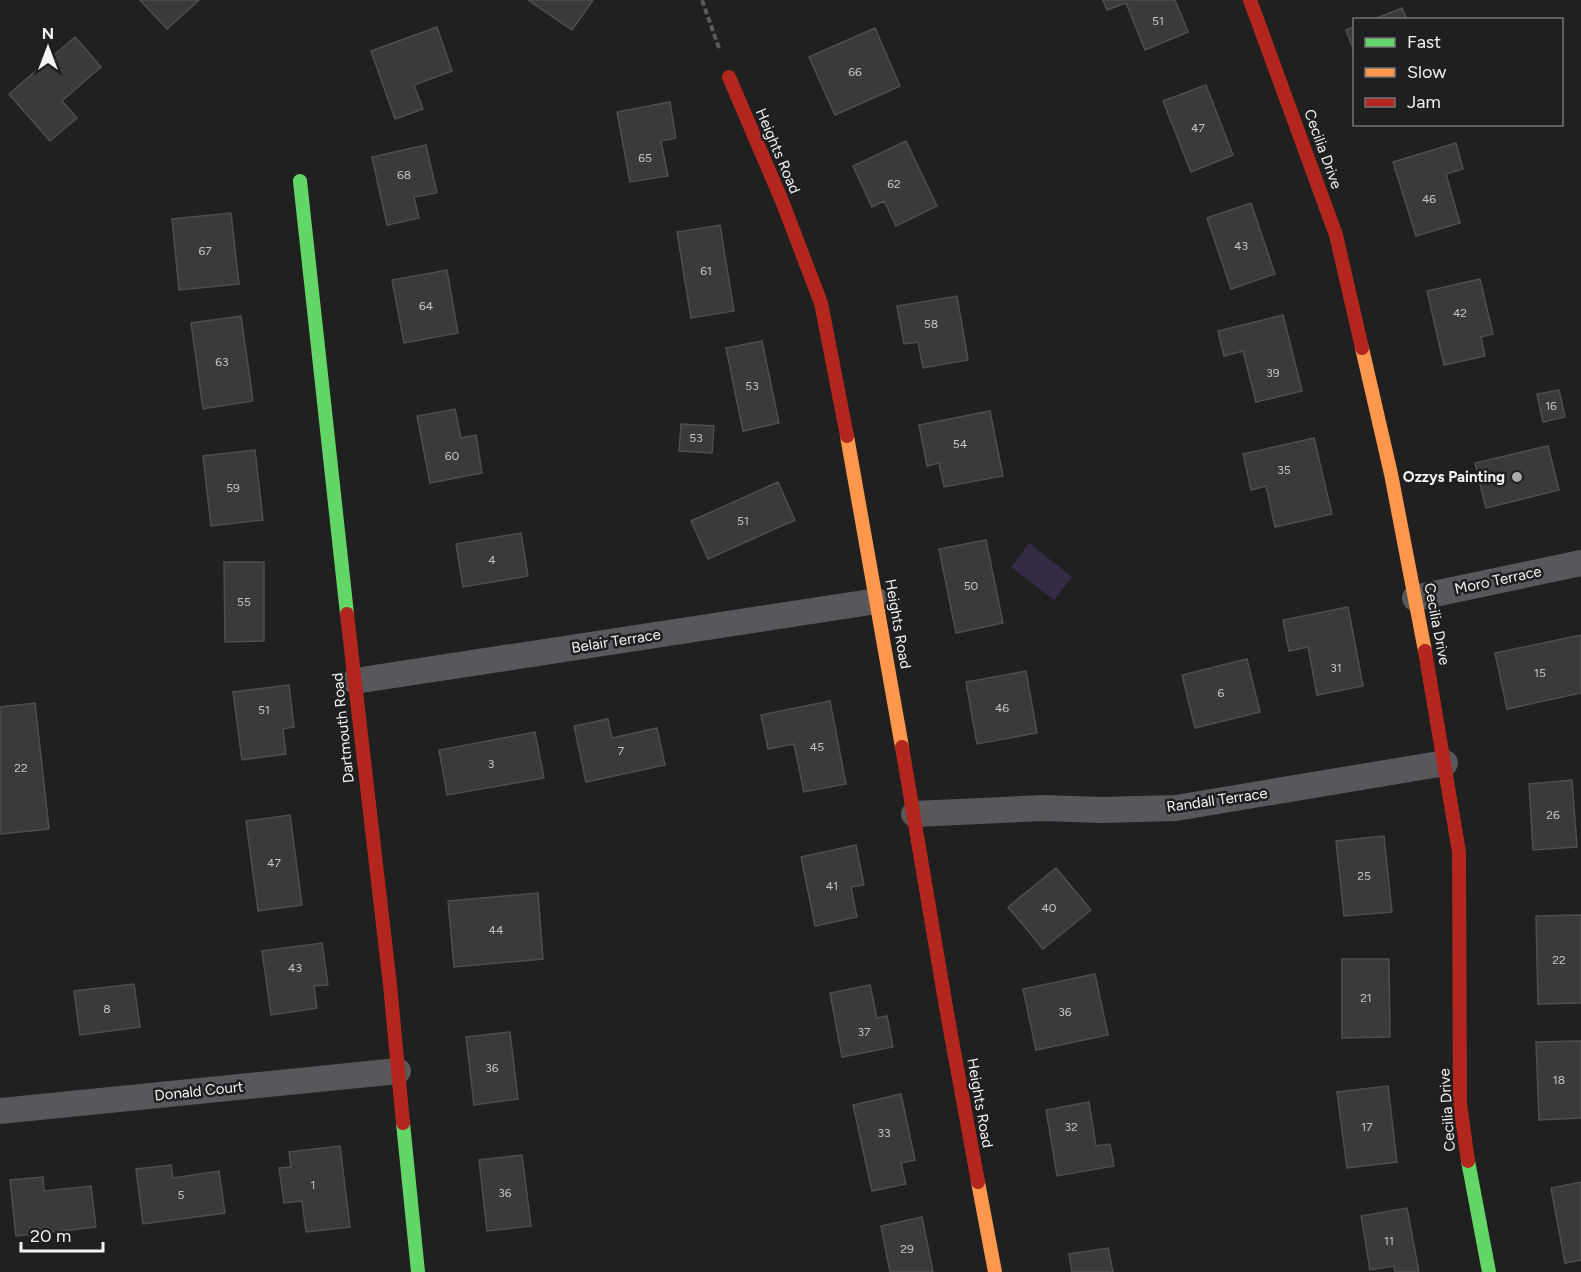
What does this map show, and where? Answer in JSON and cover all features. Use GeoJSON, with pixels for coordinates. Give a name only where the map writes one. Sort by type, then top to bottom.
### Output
{"type":"FeatureCollection","features":[{"type":"Feature","properties":{"kind":"street","name":"Cecilia Drive"},"geometry":{"type":"LineString","coordinates":[[1250,0],[1336,235],[1391,474],[1415,598],[1459,852],[1460,1104],[1468,1164],[1489,1272]]}},
{"type":"Feature","properties":{"kind":"street","name":"Heights Road"},"geometry":{"type":"LineString","coordinates":[[729,77],[782,201],[821,303],[877,601],[947,1013],[995,1272]]}},
{"type":"Feature","properties":{"kind":"street","name":"Dartmouth Road"},"geometry":{"type":"LineString","coordinates":[[300,181],[418,1272]]}},
{"type":"Feature","properties":{"kind":"street","name":"Moro Terrace"},"geometry":{"type":"LineString","coordinates":[[1415,598],[1581,563]]}},
{"type":"Feature","properties":{"kind":"street","name":"Belair Terrace"},"geometry":{"type":"LineString","coordinates":[[355,681],[877,601]]}},
{"type":"Feature","properties":{"kind":"street","name":"Randall Terrace"},"geometry":{"type":"LineString","coordinates":[[914,814],[1043,808],[1101,810],[1176,808],[1445,763]]}},
{"type":"Feature","properties":{"kind":"street","name":"Donald Court"},"geometry":{"type":"LineString","coordinates":[[0,1111],[398,1071]]}},
{"type":"Feature","properties":{"kind":"path"},"geometry":{"type":"LineString","coordinates":[[702,0],[729,77]]}},
{"type":"Feature","properties":{"kind":"shaded area"},"geometry":{"type":"Polygon","coordinates":[[[1029,543],[1072,577],[1054,600],[1011,567],[1029,543]]]}},
{"type":"Feature","properties":{"kind":"building"},"geometry":{"type":"Polygon","coordinates":[[[140,0],[199,0],[167,29],[140,0]]]}},
{"type":"Feature","properties":{"kind":"building"},"geometry":{"type":"Polygon","coordinates":[[[528,0],[593,0],[572,30],[528,0]]]}},
{"type":"Feature","properties":{"kind":"building"},"geometry":{"type":"Polygon","coordinates":[[[1103,0],[1175,0],[1188,32],[1145,50],[1126,3],[1107,10],[1103,0]]]}},
{"type":"Feature","properties":{"kind":"building"},"geometry":{"type":"Polygon","coordinates":[[[1402,8],[1406,18],[1377,18],[1402,8]]]}},
{"type":"Feature","properties":{"kind":"building"},"geometry":{"type":"Polygon","coordinates":[[[437,27],[452,71],[414,85],[423,109],[395,119],[371,51],[437,27]]]}},
{"type":"Feature","properties":{"kind":"building"},"geometry":{"type":"Polygon","coordinates":[[[1353,27],[1353,48],[1346,30],[1353,27]]]}},
{"type":"Feature","properties":{"kind":"building"},"geometry":{"type":"Polygon","coordinates":[[[875,28],[900,86],[835,115],[809,57],[875,28]]]}},
{"type":"Feature","properties":{"kind":"building"},"geometry":{"type":"Polygon","coordinates":[[[75,37],[101,67],[62,101],[77,118],[50,141],[9,94],[75,37]]]}},
{"type":"Feature","properties":{"kind":"building"},"geometry":{"type":"Polygon","coordinates":[[[1206,85],[1233,155],[1191,172],[1163,101],[1206,85]]]}},
{"type":"Feature","properties":{"kind":"building"},"geometry":{"type":"Polygon","coordinates":[[[670,102],[676,138],[661,141],[668,176],[630,182],[617,112],[670,102]]]}},
{"type":"Feature","properties":{"kind":"building"},"geometry":{"type":"Polygon","coordinates":[[[906,141],[937,206],[896,226],[884,201],[872,207],[853,166],[906,141]]]}},
{"type":"Feature","properties":{"kind":"building"},"geometry":{"type":"Polygon","coordinates":[[[1456,143],[1463,169],[1446,174],[1460,223],[1416,236],[1393,162],[1456,143]]]}},
{"type":"Feature","properties":{"kind":"building"},"geometry":{"type":"Polygon","coordinates":[[[426,145],[437,193],[414,197],[419,218],[387,225],[372,157],[426,145]]]}},
{"type":"Feature","properties":{"kind":"building"},"geometry":{"type":"Polygon","coordinates":[[[1251,203],[1275,274],[1231,289],[1207,218],[1251,203]]]}},
{"type":"Feature","properties":{"kind":"building"},"geometry":{"type":"Polygon","coordinates":[[[231,213],[239,284],[179,290],[172,219],[231,213]]]}},
{"type":"Feature","properties":{"kind":"building"},"geometry":{"type":"Polygon","coordinates":[[[720,225],[734,311],[691,318],[677,232],[720,225]]]}},
{"type":"Feature","properties":{"kind":"building"},"geometry":{"type":"Polygon","coordinates":[[[447,270],[458,333],[404,343],[392,280],[447,270]]]}},
{"type":"Feature","properties":{"kind":"building"},"geometry":{"type":"Polygon","coordinates":[[[1480,279],[1493,334],[1481,337],[1485,356],[1444,365],[1427,291],[1480,279]]]}},
{"type":"Feature","properties":{"kind":"building"},"geometry":{"type":"Polygon","coordinates":[[[957,296],[968,360],[923,368],[918,342],[904,344],[897,306],[957,296]]]}},
{"type":"Feature","properties":{"kind":"building"},"geometry":{"type":"Polygon","coordinates":[[[1283,315],[1302,391],[1256,402],[1243,351],[1224,356],[1218,331],[1283,315]]]}},
{"type":"Feature","properties":{"kind":"building"},"geometry":{"type":"Polygon","coordinates":[[[241,316],[253,401],[203,409],[191,323],[241,316]]]}},
{"type":"Feature","properties":{"kind":"building"},"geometry":{"type":"Polygon","coordinates":[[[762,341],[779,423],[743,431],[726,348],[762,341]]]}},
{"type":"Feature","properties":{"kind":"building"},"geometry":{"type":"Polygon","coordinates":[[[1559,390],[1565,417],[1543,422],[1537,394],[1559,390]]]}},
{"type":"Feature","properties":{"kind":"building"},"geometry":{"type":"Polygon","coordinates":[[[455,409],[461,438],[476,435],[482,473],[430,483],[417,416],[455,409]]]}},
{"type":"Feature","properties":{"kind":"building"},"geometry":{"type":"Polygon","coordinates":[[[990,411],[1003,476],[944,487],[939,463],[927,466],[919,425],[990,411]]]}},
{"type":"Feature","properties":{"kind":"building"},"geometry":{"type":"Polygon","coordinates":[[[681,424],[714,426],[712,453],[679,451],[681,424]]]}},
{"type":"Feature","properties":{"kind":"building"},"geometry":{"type":"Polygon","coordinates":[[[1314,438],[1332,514],[1275,527],[1266,486],[1251,490],[1243,454],[1314,438]]]}},
{"type":"Feature","properties":{"kind":"building","name":"Ozzys Painting"},"geometry":{"type":"Polygon","coordinates":[[[1548,446],[1559,490],[1486,508],[1475,463],[1548,446]]]}},
{"type":"Feature","properties":{"kind":"building"},"geometry":{"type":"Polygon","coordinates":[[[255,450],[263,520],[211,526],[203,456],[255,450]]]}},
{"type":"Feature","properties":{"kind":"building"},"geometry":{"type":"Polygon","coordinates":[[[778,482],[795,520],[708,559],[691,521],[778,482]]]}},
{"type":"Feature","properties":{"kind":"building"},"geometry":{"type":"Polygon","coordinates":[[[521,533],[528,576],[463,587],[456,544],[521,533]]]}},
{"type":"Feature","properties":{"kind":"building"},"geometry":{"type":"Polygon","coordinates":[[[986,540],[1003,623],[956,633],[939,549],[986,540]]]}},
{"type":"Feature","properties":{"kind":"building"},"geometry":{"type":"Polygon","coordinates":[[[224,562],[264,562],[264,641],[225,642],[224,562]]]}},
{"type":"Feature","properties":{"kind":"building"},"geometry":{"type":"Polygon","coordinates":[[[1348,607],[1363,686],[1317,695],[1308,647],[1289,651],[1283,620],[1348,607]]]}},
{"type":"Feature","properties":{"kind":"building"},"geometry":{"type":"Polygon","coordinates":[[[1581,635],[1581,693],[1507,709],[1495,653],[1581,635]]]}},
{"type":"Feature","properties":{"kind":"building"},"geometry":{"type":"Polygon","coordinates":[[[1247,659],[1260,712],[1195,728],[1182,675],[1247,659]]]}},
{"type":"Feature","properties":{"kind":"building"},"geometry":{"type":"Polygon","coordinates":[[[1026,671],[1037,733],[977,744],[966,682],[1026,671]]]}},
{"type":"Feature","properties":{"kind":"building"},"geometry":{"type":"Polygon","coordinates":[[[289,685],[294,727],[283,729],[286,754],[242,760],[233,692],[289,685]]]}},
{"type":"Feature","properties":{"kind":"building"},"geometry":{"type":"Polygon","coordinates":[[[830,701],[846,784],[804,792],[794,744],[768,749],[761,715],[830,701]]]}},
{"type":"Feature","properties":{"kind":"building"},"geometry":{"type":"Polygon","coordinates":[[[35,703],[49,829],[0,834],[0,707],[35,703]]]}},
{"type":"Feature","properties":{"kind":"building"},"geometry":{"type":"Polygon","coordinates":[[[608,719],[612,738],[657,728],[665,765],[586,782],[574,726],[608,719]]]}},
{"type":"Feature","properties":{"kind":"building"},"geometry":{"type":"Polygon","coordinates":[[[535,732],[544,778],[447,795],[439,750],[535,732]]]}},
{"type":"Feature","properties":{"kind":"building"},"geometry":{"type":"Polygon","coordinates":[[[1572,780],[1577,847],[1533,850],[1529,784],[1572,780]]]}},
{"type":"Feature","properties":{"kind":"building"},"geometry":{"type":"Polygon","coordinates":[[[290,815],[302,905],[258,911],[246,821],[290,815]]]}},
{"type":"Feature","properties":{"kind":"building"},"geometry":{"type":"Polygon","coordinates":[[[1384,836],[1392,912],[1344,916],[1336,841],[1384,836]]]}},
{"type":"Feature","properties":{"kind":"building"},"geometry":{"type":"Polygon","coordinates":[[[856,845],[864,885],[851,887],[857,917],[815,926],[801,857],[856,845]]]}},
{"type":"Feature","properties":{"kind":"building"},"geometry":{"type":"Polygon","coordinates":[[[1056,868],[1091,910],[1043,949],[1008,907],[1056,868]]]}},
{"type":"Feature","properties":{"kind":"building"},"geometry":{"type":"Polygon","coordinates":[[[538,893],[543,959],[454,967],[448,901],[538,893]]]}},
{"type":"Feature","properties":{"kind":"building"},"geometry":{"type":"Polygon","coordinates":[[[1581,915],[1581,1003],[1538,1004],[1536,916],[1581,915]]]}},
{"type":"Feature","properties":{"kind":"building"},"geometry":{"type":"Polygon","coordinates":[[[322,943],[328,985],[314,986],[317,1008],[271,1015],[262,951],[322,943]]]}},
{"type":"Feature","properties":{"kind":"building"},"geometry":{"type":"Polygon","coordinates":[[[1342,959],[1389,959],[1390,1037],[1342,1038],[1342,959]]]}},
{"type":"Feature","properties":{"kind":"building"},"geometry":{"type":"Polygon","coordinates":[[[1095,974],[1108,1035],[1036,1050],[1023,989],[1095,974]]]}},
{"type":"Feature","properties":{"kind":"building"},"geometry":{"type":"Polygon","coordinates":[[[134,984],[140,1027],[80,1035],[74,991],[134,984]]]}},
{"type":"Feature","properties":{"kind":"building"},"geometry":{"type":"Polygon","coordinates":[[[870,985],[877,1018],[887,1016],[893,1047],[842,1057],[830,993],[870,985]]]}},
{"type":"Feature","properties":{"kind":"building"},"geometry":{"type":"Polygon","coordinates":[[[510,1032],[518,1099],[474,1105],[466,1037],[510,1032]]]}},
{"type":"Feature","properties":{"kind":"building"},"geometry":{"type":"Polygon","coordinates":[[[1581,1041],[1581,1118],[1539,1120],[1536,1042],[1581,1041]]]}},
{"type":"Feature","properties":{"kind":"building"},"geometry":{"type":"Polygon","coordinates":[[[1388,1086],[1397,1162],[1347,1168],[1337,1092],[1388,1086]]]}},
{"type":"Feature","properties":{"kind":"building"},"geometry":{"type":"Polygon","coordinates":[[[901,1094],[915,1160],[901,1163],[906,1184],[872,1191],[853,1105],[901,1094]]]}},
{"type":"Feature","properties":{"kind":"building"},"geometry":{"type":"Polygon","coordinates":[[[1089,1102],[1096,1146],[1110,1144],[1114,1166],[1057,1176],[1046,1110],[1089,1102]]]}},
{"type":"Feature","properties":{"kind":"building"},"geometry":{"type":"Polygon","coordinates":[[[340,1146],[350,1227],[306,1232],[302,1201],[284,1203],[279,1168],[291,1167],[289,1152],[340,1146]]]}},
{"type":"Feature","properties":{"kind":"building"},"geometry":{"type":"Polygon","coordinates":[[[522,1155],[531,1226],[487,1231],[479,1160],[522,1155]]]}},
{"type":"Feature","properties":{"kind":"building"},"geometry":{"type":"Polygon","coordinates":[[[171,1165],[173,1178],[219,1171],[225,1213],[143,1224],[136,1169],[171,1165]]]}},
{"type":"Feature","properties":{"kind":"building"},"geometry":{"type":"Polygon","coordinates":[[[43,1177],[44,1191],[91,1186],[96,1227],[16,1236],[10,1180],[43,1177]]]}},
{"type":"Feature","properties":{"kind":"building"},"geometry":{"type":"Polygon","coordinates":[[[1581,1182],[1581,1260],[1565,1263],[1551,1188],[1581,1182]]]}},
{"type":"Feature","properties":{"kind":"building"},"geometry":{"type":"Polygon","coordinates":[[[1407,1208],[1419,1272],[1395,1272],[1394,1266],[1370,1270],[1361,1216],[1407,1208]]]}},
{"type":"Feature","properties":{"kind":"building"},"geometry":{"type":"Polygon","coordinates":[[[922,1217],[933,1272],[890,1272],[881,1226],[922,1217]]]}},
{"type":"Feature","properties":{"kind":"building"},"geometry":{"type":"Polygon","coordinates":[[[1108,1248],[1113,1272],[1072,1272],[1069,1254],[1108,1248]]]}},
{"type":"Feature","properties":{"kind":"traffic: fast"},"geometry":{"type":"LineString","coordinates":[[300,181],[347,614]]}},
{"type":"Feature","properties":{"kind":"traffic: fast"},"geometry":{"type":"LineString","coordinates":[[403,1123],[418,1272]]}},
{"type":"Feature","properties":{"kind":"traffic: fast"},"geometry":{"type":"LineString","coordinates":[[1468,1161],[1489,1272]]}},
{"type":"Feature","properties":{"kind":"traffic: slow"},"geometry":{"type":"LineString","coordinates":[[1362,348],[1391,474],[1425,651]]}},
{"type":"Feature","properties":{"kind":"traffic: slow"},"geometry":{"type":"LineString","coordinates":[[847,436],[902,747]]}},
{"type":"Feature","properties":{"kind":"traffic: slow"},"geometry":{"type":"LineString","coordinates":[[978,1182],[995,1272]]}},
{"type":"Feature","properties":{"kind":"traffic: jam"},"geometry":{"type":"LineString","coordinates":[[1250,0],[1336,235],[1362,348]]}},
{"type":"Feature","properties":{"kind":"traffic: jam"},"geometry":{"type":"LineString","coordinates":[[729,77],[782,201],[821,303],[847,436]]}},
{"type":"Feature","properties":{"kind":"traffic: jam"},"geometry":{"type":"LineString","coordinates":[[347,614],[390,985],[403,1123]]}},
{"type":"Feature","properties":{"kind":"traffic: jam"},"geometry":{"type":"LineString","coordinates":[[1425,651],[1459,852],[1460,1104],[1468,1161]]}},
{"type":"Feature","properties":{"kind":"traffic: jam"},"geometry":{"type":"LineString","coordinates":[[902,747],[978,1182]]}},
{"type":"Feature","properties":{"kind":"place","name":"Ozzys Painting"},"geometry":{"type":"Point","coordinates":[1517,477]}}]}
